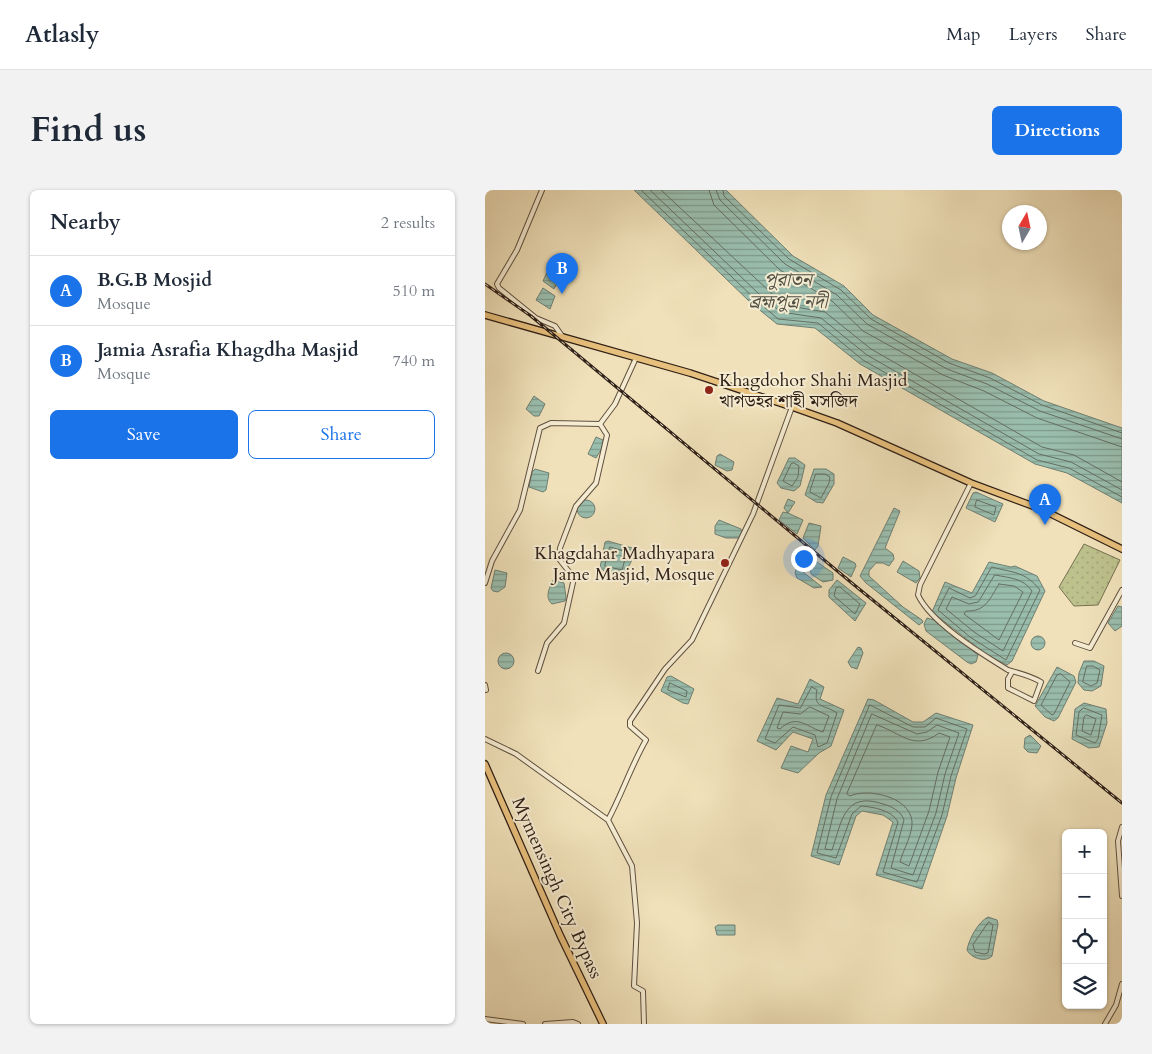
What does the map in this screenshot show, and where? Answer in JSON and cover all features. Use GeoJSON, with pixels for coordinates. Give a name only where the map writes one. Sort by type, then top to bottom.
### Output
{"type":"FeatureCollection","features":[{"type":"Feature","properties":{"kind":"highway"},"geometry":{"type":"LineString","coordinates":[[485,314],[636,358],[837,423],[971,483],[1041,509],[1122,549]]}},
{"type":"Feature","properties":{"kind":"highway","name":"Mymensingh City Bypass"},"geometry":{"type":"LineString","coordinates":[[485,764],[560,935],[603,1024]]}},
{"type":"Feature","properties":{"kind":"street"},"geometry":{"type":"LineString","coordinates":[[542,190],[517,250],[497,284],[499,288],[536,318],[555,326],[562,336]]}},
{"type":"Feature","properties":{"kind":"street"},"geometry":{"type":"LineString","coordinates":[[600,424],[615,404],[636,358]]}},
{"type":"Feature","properties":{"kind":"street"},"geometry":{"type":"LineString","coordinates":[[608,820],[624,790],[630,769],[646,740],[630,726],[630,721],[665,669],[693,640],[753,514],[792,407]]}},
{"type":"Feature","properties":{"kind":"street"},"geometry":{"type":"LineString","coordinates":[[485,583],[493,560],[520,510],[540,428],[551,423],[600,424]]}},
{"type":"Feature","properties":{"kind":"street"},"geometry":{"type":"LineString","coordinates":[[539,671],[547,642],[560,629],[566,615],[574,578],[572,572],[563,566],[559,554],[576,506],[596,483],[607,435],[600,424]]}},
{"type":"Feature","properties":{"kind":"street"},"geometry":{"type":"LineString","coordinates":[[971,483],[920,585],[918,595],[929,612],[979,654],[1012,672],[1041,682],[1034,700],[1007,688],[1008,679],[1012,672]]}},
{"type":"Feature","properties":{"kind":"street"},"geometry":{"type":"LineString","coordinates":[[1075,643],[1090,648],[1122,590]]}},
{"type":"Feature","properties":{"kind":"street"},"geometry":{"type":"LineString","coordinates":[[485,739],[516,754],[608,820],[632,866],[637,923],[634,986],[643,991],[644,1024]]}},
{"type":"Feature","properties":{"kind":"street"},"geometry":{"type":"LineString","coordinates":[[1122,827],[1118,841],[1122,896]]}},
{"type":"Feature","properties":{"kind":"street"},"geometry":{"type":"LineString","coordinates":[[1105,1024],[1116,1005],[1122,984]]}},
{"type":"Feature","properties":{"kind":"street"},"geometry":{"type":"LineString","coordinates":[[485,1020],[523,1024]]}},
{"type":"Feature","properties":{"kind":"street"},"geometry":{"type":"LineString","coordinates":[[545,1024],[573,1022],[578,1024]]}},
{"type":"Feature","properties":{"kind":"green space"},"geometry":{"type":"Polygon","coordinates":[[[1084,544],[1120,560],[1098,605],[1074,606],[1059,587],[1084,544]]]}},
{"type":"Feature","properties":{"kind":"water","name":"পুরাতন ব্রহ্মপুত্র নদী"},"geometry":{"type":"Polygon","coordinates":[[[634,190],[726,190],[793,256],[844,286],[873,315],[952,359],[992,373],[1044,401],[1122,428],[1122,503],[1067,473],[1035,464],[860,364],[815,328],[777,324],[751,303],[634,190]]]}},
{"type":"Feature","properties":{"kind":"water"},"geometry":{"type":"Polygon","coordinates":[[[555,263],[564,270],[554,289],[543,281],[551,264],[555,263]]]}},
{"type":"Feature","properties":{"kind":"water"},"geometry":{"type":"Polygon","coordinates":[[[543,288],[555,296],[550,309],[536,300],[543,288]]]}},
{"type":"Feature","properties":{"kind":"water"},"geometry":{"type":"Polygon","coordinates":[[[534,396],[545,404],[539,416],[534,416],[526,409],[534,396]]]}},
{"type":"Feature","properties":{"kind":"water"},"geometry":{"type":"Polygon","coordinates":[[[596,437],[603,440],[602,448],[596,458],[588,454],[596,437]]]}},
{"type":"Feature","properties":{"kind":"water"},"geometry":{"type":"Polygon","coordinates":[[[720,454],[734,462],[732,470],[727,471],[715,465],[717,456],[720,454]]]}},
{"type":"Feature","properties":{"kind":"water"},"geometry":{"type":"Polygon","coordinates":[[[789,458],[795,458],[805,465],[800,486],[794,491],[781,488],[777,483],[789,458]]]}},
{"type":"Feature","properties":{"kind":"water"},"geometry":{"type":"Polygon","coordinates":[[[535,469],[549,473],[546,490],[543,492],[529,487],[532,472],[535,469]]]}},
{"type":"Feature","properties":{"kind":"water"},"geometry":{"type":"Polygon","coordinates":[[[814,469],[826,469],[834,474],[834,484],[823,503],[816,502],[805,495],[814,469]]]}},
{"type":"Feature","properties":{"kind":"water"},"geometry":{"type":"Polygon","coordinates":[[[976,492],[1003,504],[995,522],[966,508],[973,493],[976,492]]]}},
{"type":"Feature","properties":{"kind":"water"},"geometry":{"type":"Polygon","coordinates":[[[788,499],[795,502],[788,513],[784,508],[788,499]]]}},
{"type":"Feature","properties":{"kind":"water"},"geometry":{"type":"Polygon","coordinates":[[[582,500],[590,500],[595,505],[593,516],[582,518],[577,513],[577,505],[582,500]]]}},
{"type":"Feature","properties":{"kind":"water"},"geometry":{"type":"Polygon","coordinates":[[[894,508],[900,511],[885,548],[893,554],[894,559],[889,566],[883,563],[876,563],[869,571],[869,576],[903,607],[922,620],[923,622],[919,625],[866,583],[860,576],[894,508]]]}},
{"type":"Feature","properties":{"kind":"water"},"geometry":{"type":"Polygon","coordinates":[[[783,512],[803,520],[797,534],[779,520],[783,512]]]}},
{"type":"Feature","properties":{"kind":"water"},"geometry":{"type":"Polygon","coordinates":[[[719,520],[741,529],[742,534],[740,538],[726,538],[715,534],[715,526],[719,520]]]}},
{"type":"Feature","properties":{"kind":"water"},"geometry":{"type":"Polygon","coordinates":[[[809,523],[821,526],[818,546],[815,550],[803,538],[809,523]]]}},
{"type":"Feature","properties":{"kind":"water"},"geometry":{"type":"Polygon","coordinates":[[[608,541],[632,548],[631,562],[624,575],[607,573],[600,568],[605,542],[608,541]]]}},
{"type":"Feature","properties":{"kind":"water"},"geometry":{"type":"Polygon","coordinates":[[[843,557],[855,563],[856,566],[851,577],[838,568],[843,557]]]}},
{"type":"Feature","properties":{"kind":"water"},"geometry":{"type":"Polygon","coordinates":[[[814,560],[833,573],[833,580],[823,582],[811,574],[810,564],[814,560]]]}},
{"type":"Feature","properties":{"kind":"water"},"geometry":{"type":"Polygon","coordinates":[[[799,561],[805,563],[803,572],[822,587],[814,588],[797,578],[795,573],[799,561]]]}},
{"type":"Feature","properties":{"kind":"water"},"geometry":{"type":"Polygon","coordinates":[[[903,561],[919,571],[920,578],[916,583],[897,572],[903,561]]]}},
{"type":"Feature","properties":{"kind":"water"},"geometry":{"type":"Polygon","coordinates":[[[989,562],[1011,567],[1015,566],[1037,576],[1045,591],[1012,661],[1007,665],[987,655],[932,612],[945,582],[972,593],[989,562]]]}},
{"type":"Feature","properties":{"kind":"water"},"geometry":{"type":"Polygon","coordinates":[[[495,570],[507,573],[505,587],[498,592],[493,591],[491,588],[495,570]]]}},
{"type":"Feature","properties":{"kind":"water"},"geometry":{"type":"Polygon","coordinates":[[[553,580],[564,583],[565,601],[552,604],[548,598],[548,592],[553,580]]]}},
{"type":"Feature","properties":{"kind":"water"},"geometry":{"type":"Polygon","coordinates":[[[837,580],[866,603],[855,621],[829,597],[829,590],[837,580]]]}},
{"type":"Feature","properties":{"kind":"water"},"geometry":{"type":"Polygon","coordinates":[[[1118,606],[1122,607],[1122,626],[1115,631],[1108,623],[1118,606]]]}},
{"type":"Feature","properties":{"kind":"water"},"geometry":{"type":"Polygon","coordinates":[[[927,618],[934,620],[978,655],[976,662],[971,664],[967,662],[926,631],[924,624],[927,618]]]}},
{"type":"Feature","properties":{"kind":"water"},"geometry":{"type":"Polygon","coordinates":[[[1035,636],[1041,636],[1045,643],[1041,650],[1035,650],[1031,646],[1031,640],[1035,636]]]}},
{"type":"Feature","properties":{"kind":"water"},"geometry":{"type":"Polygon","coordinates":[[[858,647],[861,648],[863,653],[857,669],[851,667],[848,662],[858,647]]]}},
{"type":"Feature","properties":{"kind":"water"},"geometry":{"type":"Polygon","coordinates":[[[506,653],[514,661],[506,669],[498,661],[506,653]]]}},
{"type":"Feature","properties":{"kind":"water"},"geometry":{"type":"Polygon","coordinates":[[[1084,661],[1094,661],[1104,666],[1101,686],[1092,691],[1084,690],[1078,683],[1079,673],[1084,661]]]}},
{"type":"Feature","properties":{"kind":"water"},"geometry":{"type":"Polygon","coordinates":[[[1057,667],[1074,676],[1076,682],[1058,718],[1054,721],[1045,717],[1035,706],[1057,667]]]}},
{"type":"Feature","properties":{"kind":"water"},"geometry":{"type":"Polygon","coordinates":[[[671,676],[694,689],[688,704],[661,691],[667,677],[671,676]]]}},
{"type":"Feature","properties":{"kind":"water"},"geometry":{"type":"Polygon","coordinates":[[[810,679],[824,687],[820,699],[844,710],[831,746],[819,753],[798,773],[781,768],[791,746],[808,752],[813,739],[793,732],[776,750],[757,741],[777,698],[798,704],[810,679]]]}},
{"type":"Feature","properties":{"kind":"water"},"geometry":{"type":"Polygon","coordinates":[[[868,699],[874,700],[913,722],[923,722],[936,713],[973,725],[956,778],[947,816],[922,889],[876,875],[893,822],[883,815],[862,811],[856,816],[839,865],[811,856],[826,795],[868,699]]]}},
{"type":"Feature","properties":{"kind":"water"},"geometry":{"type":"Polygon","coordinates":[[[1084,703],[1106,709],[1107,723],[1099,747],[1089,748],[1072,739],[1075,709],[1084,703]]]}},
{"type":"Feature","properties":{"kind":"water"},"geometry":{"type":"Polygon","coordinates":[[[1030,735],[1041,746],[1037,753],[1028,752],[1024,748],[1025,738],[1030,735]]]}},
{"type":"Feature","properties":{"kind":"water"},"geometry":{"type":"Polygon","coordinates":[[[988,917],[997,920],[998,924],[992,956],[986,959],[978,959],[967,950],[974,931],[988,917]]]}},
{"type":"Feature","properties":{"kind":"water"},"geometry":{"type":"Polygon","coordinates":[[[718,925],[735,925],[735,935],[717,935],[715,927],[718,925]]]}},
{"type":"Feature","properties":{"kind":"railway"},"geometry":{"type":"LineString","coordinates":[[485,284],[531,316],[853,584],[1122,803]]}},
{"type":"Feature","properties":{"kind":"place","name":"Jamia Asrafia Khagdha Masjid"},"geometry":{"type":"Point","coordinates":[562,294]}},
{"type":"Feature","properties":{"kind":"place","name":"Khagdohor Shahi Masjid খাগডহর শাহী মসজিদ"},"geometry":{"type":"Point","coordinates":[709,390]}},
{"type":"Feature","properties":{"kind":"place","name":"B.G.B Mosjid"},"geometry":{"type":"Point","coordinates":[1045,525]}},
{"type":"Feature","properties":{"kind":"place","name":"Khagdahar Madhyapara Jame Masjid, Mosque"},"geometry":{"type":"Point","coordinates":[725,563]}}]}
